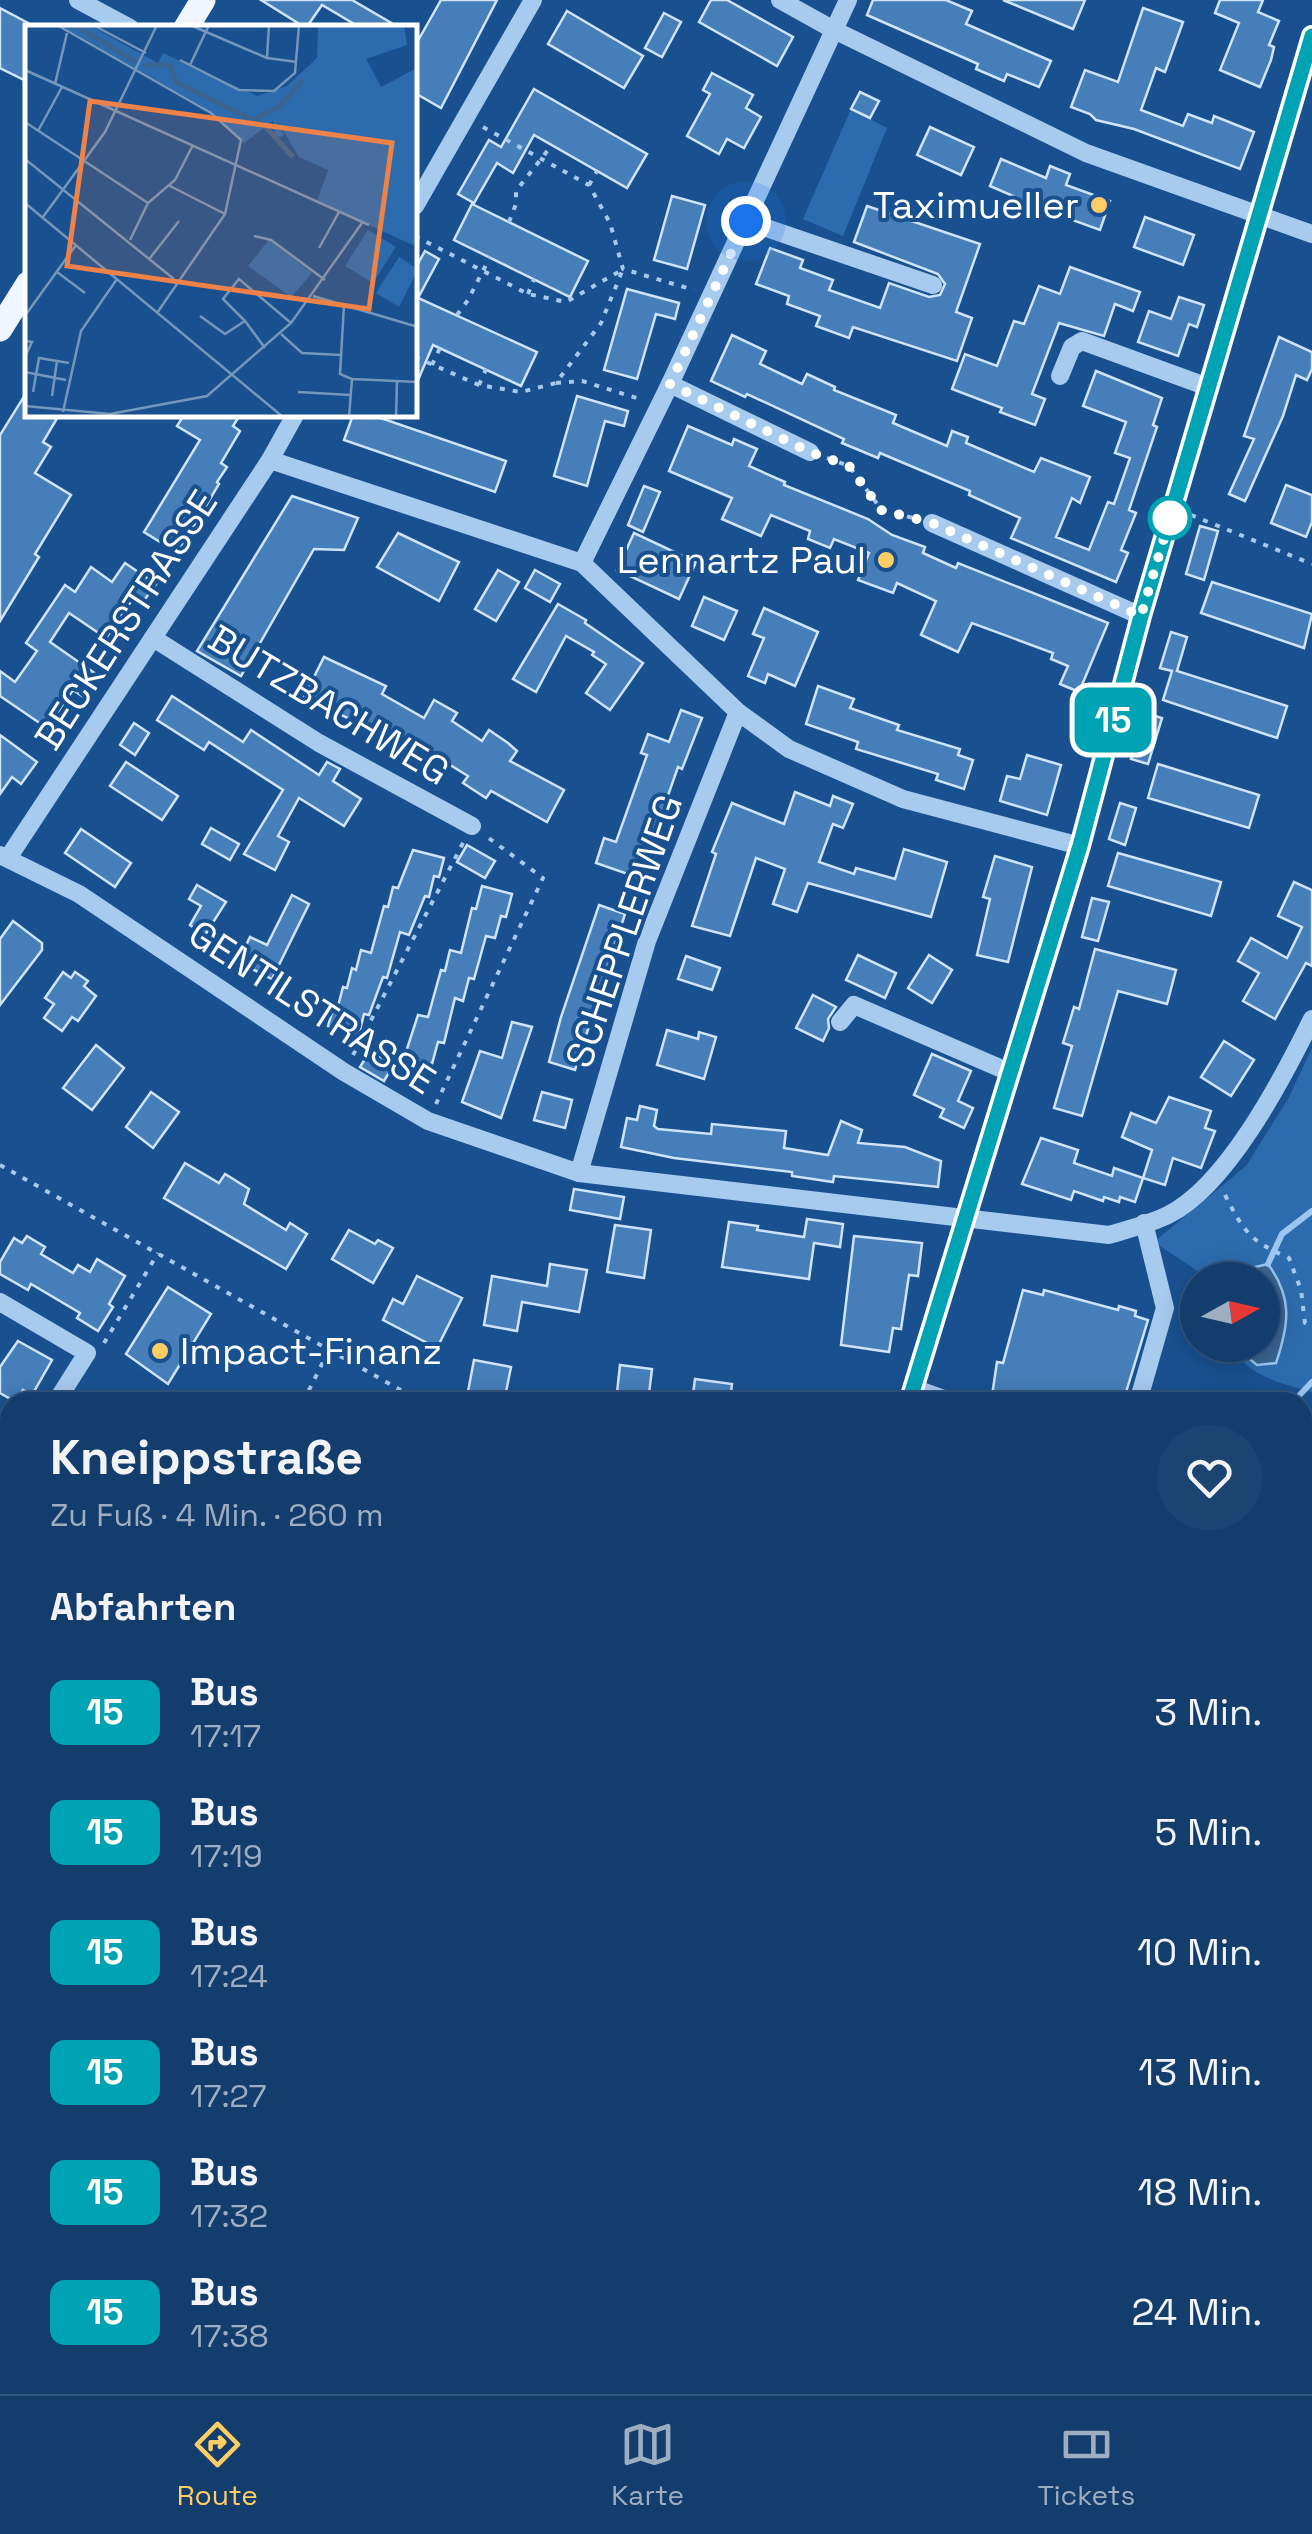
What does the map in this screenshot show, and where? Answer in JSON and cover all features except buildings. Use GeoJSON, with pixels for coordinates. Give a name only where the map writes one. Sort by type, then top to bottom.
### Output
{"type":"FeatureCollection","features":[{"type":"Feature","properties":{"kind":"main road"},"geometry":{"type":"LineString","coordinates":[[188,25],[203,0]]}},
{"type":"Feature","properties":{"kind":"main road"},"geometry":{"type":"LineString","coordinates":[[0,329],[25,289]]}},
{"type":"Feature","properties":{"kind":"street"},"geometry":{"type":"LineString","coordinates":[[78,0],[124,25]]}},
{"type":"Feature","properties":{"kind":"street"},"geometry":{"type":"LineString","coordinates":[[418,201],[533,0]]}},
{"type":"Feature","properties":{"kind":"street"},"geometry":{"type":"LineString","coordinates":[[780,0],[1086,153],[1312,234]]}},
{"type":"Feature","properties":{"kind":"street"},"geometry":{"type":"LineString","coordinates":[[582,563],[670,384],[848,0]]}},
{"type":"Feature","properties":{"kind":"street"},"geometry":{"type":"LineString","coordinates":[[912,1392],[1080,846],[1141,616],[1312,36]]}},
{"type":"Feature","properties":{"kind":"street"},"geometry":{"type":"LineString","coordinates":[[746,221],[932,285]]}},
{"type":"Feature","properties":{"kind":"street"},"geometry":{"type":"LineString","coordinates":[[1060,376],[1072,347],[1082,342],[1208,387]]}},
{"type":"Feature","properties":{"kind":"street"},"geometry":{"type":"LineString","coordinates":[[670,384],[810,452]]}},
{"type":"Feature","properties":{"kind":"street","name":"BECKERSTRASSE"},"geometry":{"type":"LineString","coordinates":[[4,856],[153,638],[293,418]]}},
{"type":"Feature","properties":{"kind":"street"},"geometry":{"type":"LineString","coordinates":[[270,460],[582,563],[738,712],[789,749],[903,799],[1080,846]]}},
{"type":"Feature","properties":{"kind":"street"},"geometry":{"type":"LineString","coordinates":[[932,523],[1141,616]]}},
{"type":"Feature","properties":{"kind":"street","name":"BUTZBACHWEG"},"geometry":{"type":"LineString","coordinates":[[153,638],[320,743],[472,826]]}},
{"type":"Feature","properties":{"kind":"street","name":"SCHEPPLERWEG"},"geometry":{"type":"LineString","coordinates":[[579,1173],[647,941],[738,712]]}},
{"type":"Feature","properties":{"kind":"street","name":"GENTILSTRASSE"},"geometry":{"type":"LineString","coordinates":[[4,856],[78,894],[344,1072],[428,1121],[579,1173],[1110,1236],[1170,1214],[1216,1177],[1282,1079],[1312,1020]]}},
{"type":"Feature","properties":{"kind":"street"},"geometry":{"type":"LineString","coordinates":[[840,1022],[854,1005],[1009,1072]]}},
{"type":"Feature","properties":{"kind":"street"},"geometry":{"type":"LineString","coordinates":[[1141,1392],[1165,1308],[1144,1224]]}},
{"type":"Feature","properties":{"kind":"street"},"geometry":{"type":"LineString","coordinates":[[0,1302],[87,1353],[62,1392]]}},
{"type":"Feature","properties":{"kind":"path"},"geometry":{"type":"LineString","coordinates":[[466,118],[589,186],[610,223],[623,269],[601,323],[556,383]]}},
{"type":"Feature","properties":{"kind":"path"},"geometry":{"type":"LineString","coordinates":[[509,222],[516,192],[552,145]]}},
{"type":"Feature","properties":{"kind":"path"},"geometry":{"type":"LineString","coordinates":[[589,186],[596,171]]}},
{"type":"Feature","properties":{"kind":"path"},"geometry":{"type":"LineString","coordinates":[[418,238],[528,294],[566,302],[623,269],[711,295]]}},
{"type":"Feature","properties":{"kind":"path"},"geometry":{"type":"LineString","coordinates":[[456,315],[490,257]]}},
{"type":"Feature","properties":{"kind":"path"},"geometry":{"type":"LineString","coordinates":[[528,294],[534,279]]}},
{"type":"Feature","properties":{"kind":"path"},"geometry":{"type":"LineString","coordinates":[[432,365],[440,348]]}},
{"type":"Feature","properties":{"kind":"path"},"geometry":{"type":"LineString","coordinates":[[418,359],[479,385],[521,392],[582,381],[660,405]]}},
{"type":"Feature","properties":{"kind":"path"},"geometry":{"type":"LineString","coordinates":[[479,385],[486,370]]}},
{"type":"Feature","properties":{"kind":"path"},"geometry":{"type":"LineString","coordinates":[[810,452],[849,466],[881,510],[932,523]]}},
{"type":"Feature","properties":{"kind":"path"},"geometry":{"type":"LineString","coordinates":[[1173,507],[1312,564]]}},
{"type":"Feature","properties":{"kind":"path"},"geometry":{"type":"LineString","coordinates":[[428,1121],[543,878],[472,826]]}},
{"type":"Feature","properties":{"kind":"path"},"geometry":{"type":"LineString","coordinates":[[344,1072],[460,848]]}},
{"type":"Feature","properties":{"kind":"path"},"geometry":{"type":"LineString","coordinates":[[0,1164],[404,1392]]}},
{"type":"Feature","properties":{"kind":"path"},"geometry":{"type":"LineString","coordinates":[[1216,1177],[1239,1222],[1257,1244],[1288,1258],[1300,1290],[1305,1323],[1312,1324]]}},
{"type":"Feature","properties":{"kind":"path"},"geometry":{"type":"LineString","coordinates":[[87,1353],[104,1343],[158,1253]]}},
{"type":"Feature","properties":{"kind":"path"},"geometry":{"type":"LineString","coordinates":[[308,1392],[329,1350]]}},
{"type":"Feature","properties":{"kind":"shaded area"},"geometry":{"type":"Polygon","coordinates":[[[851,109],[887,128],[843,236],[803,219],[851,109]]]}},
{"type":"Feature","properties":{"kind":"shaded area"},"geometry":{"type":"Polygon","coordinates":[[[1312,1048],[1312,1392],[1278,1382],[1244,1362],[1280,1362],[1280,1262],[1184,1262],[1154,1242],[1246,1166],[1288,1099],[1312,1048]]]}},
{"type":"Feature","properties":{"kind":"shaded area"},"geometry":{"type":"Polygon","coordinates":[[[1280,1284],[1286,1312],[1280,1350],[1280,1284]]]}},
{"type":"Feature","properties":{"kind":"waterway"},"geometry":{"type":"LineString","coordinates":[[1269,1262],[1282,1234],[1312,1211]]}},
{"type":"Feature","properties":{"kind":"waterway"},"geometry":{"type":"LineString","coordinates":[[1302,1392],[1312,1382]]}},
{"type":"Feature","properties":{"kind":"bus line","name":"15"},"geometry":{"type":"LineString","coordinates":[[912,1392],[1080,846],[1141,616],[1312,36]]}},
{"type":"Feature","properties":{"kind":"place","name":"Taximueller"},"geometry":{"type":"Point","coordinates":[1099,205]}},
{"type":"Feature","properties":{"kind":"place","name":"Lennartz Paul"},"geometry":{"type":"Point","coordinates":[886,560]}},
{"type":"Feature","properties":{"kind":"place","name":"Impact-Finanz"},"geometry":{"type":"Point","coordinates":[160,1351]}},
{"type":"Feature","properties":{"kind":"route"},"geometry":{"type":"LineString","coordinates":[[746,221],[670,384],[810,452],[849,466],[881,510],[932,523],[1141,616],[1170,518]]}}]}
